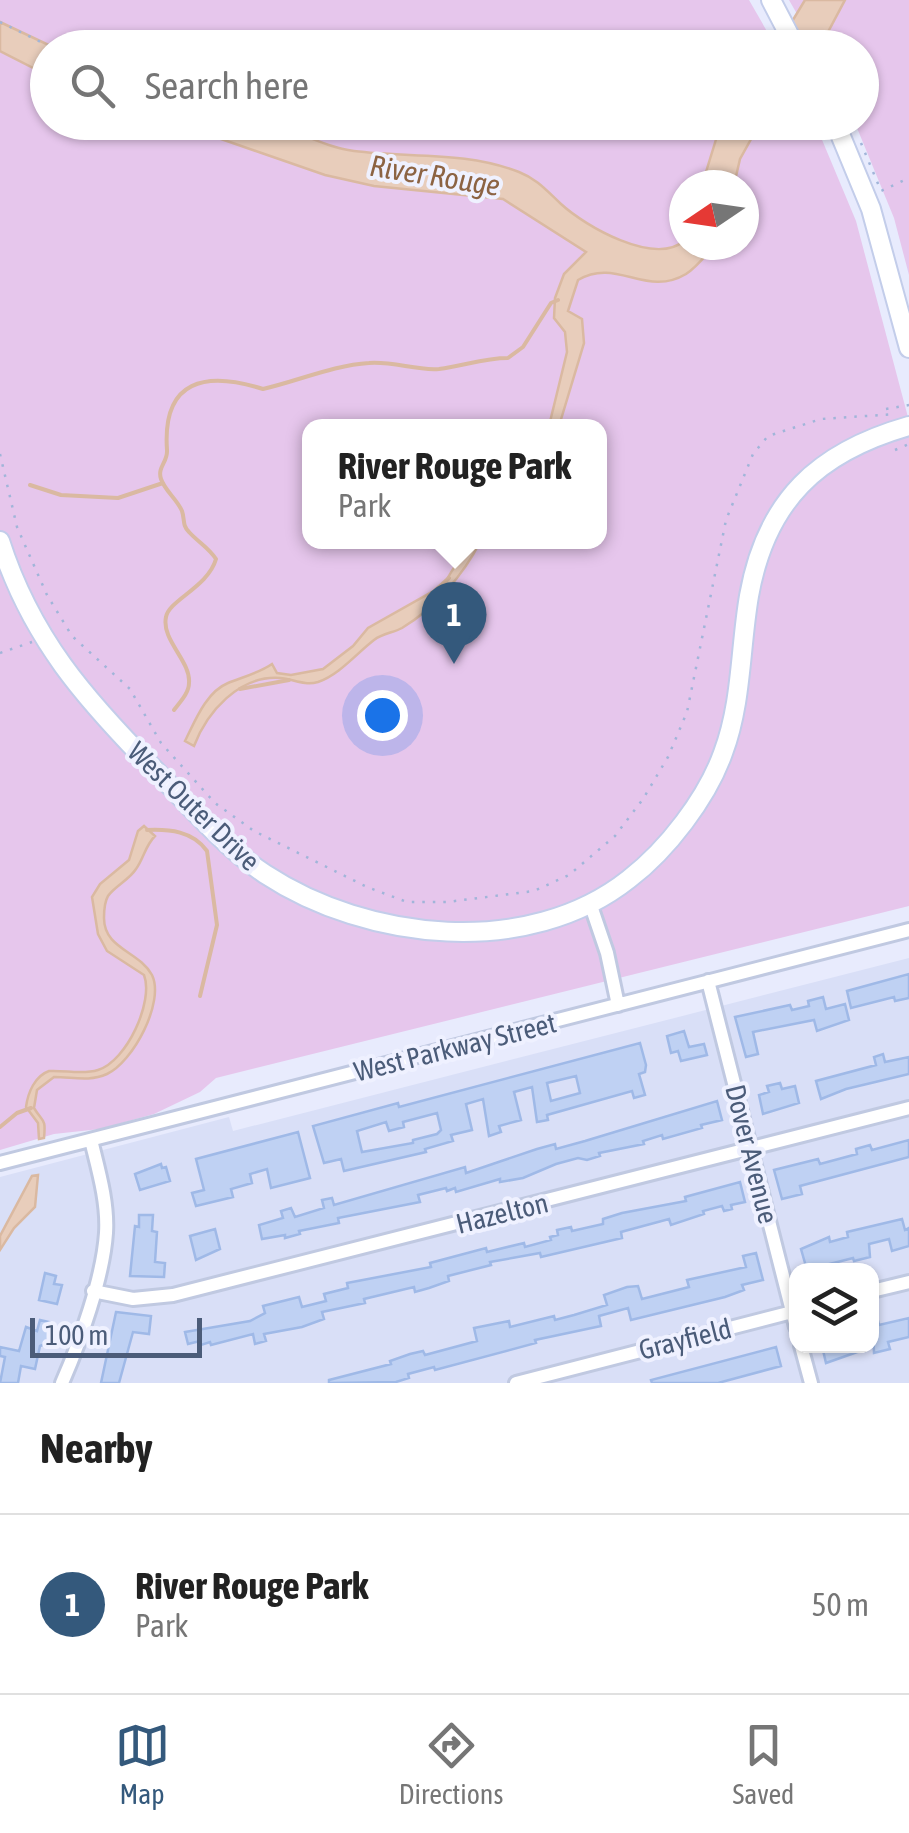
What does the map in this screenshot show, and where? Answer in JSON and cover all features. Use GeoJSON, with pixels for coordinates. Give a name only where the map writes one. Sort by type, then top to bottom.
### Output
{"type":"FeatureCollection","features":[{"type":"Feature","properties":{"kind":"main road"},"geometry":{"type":"LineString","coordinates":[[771,0],[787,30]]}},
{"type":"Feature","properties":{"kind":"main road"},"geometry":{"type":"LineString","coordinates":[[842,140],[871,209],[909,348]]}},
{"type":"Feature","properties":{"kind":"main road","name":"West Outer Drive"},"geometry":{"type":"LineString","coordinates":[[0,541],[31,619],[62,668],[99,714],[220,837],[264,873],[313,901],[364,920],[418,931],[480,932],[541,921],[590,903],[628,880],[678,832],[723,754],[736,702],[749,595],[758,558],[773,525],[799,485],[833,456],[909,426]]}},
{"type":"Feature","properties":{"kind":"street"},"geometry":{"type":"LineString","coordinates":[[590,903],[607,953],[618,1005]]}},
{"type":"Feature","properties":{"kind":"street","name":"West Parkway Street"},"geometry":{"type":"LineString","coordinates":[[0,1163],[909,930]]}},
{"type":"Feature","properties":{"kind":"street","name":"Dover Avenue"},"geometry":{"type":"LineString","coordinates":[[708,982],[789,1293]]}},
{"type":"Feature","properties":{"kind":"street","name":"Hazelton"},"geometry":{"type":"LineString","coordinates":[[93,1291],[133,1298],[173,1296],[909,1108]]}},
{"type":"Feature","properties":{"kind":"street"},"geometry":{"type":"LineString","coordinates":[[62,1383],[93,1291],[106,1233],[103,1194],[91,1140]]}},
{"type":"Feature","properties":{"kind":"street"},"geometry":{"type":"LineString","coordinates":[[879,1289],[909,1282]]}},
{"type":"Feature","properties":{"kind":"street","name":"Grayfield"},"geometry":{"type":"LineString","coordinates":[[516,1383],[789,1312]]}},
{"type":"Feature","properties":{"kind":"street"},"geometry":{"type":"LineString","coordinates":[[803,1353],[811,1383]]}},
{"type":"Feature","properties":{"kind":"path"},"geometry":{"type":"LineString","coordinates":[[0,22],[30,37]]}},
{"type":"Feature","properties":{"kind":"path"},"geometry":{"type":"LineString","coordinates":[[860,141],[881,192],[909,178]]}},
{"type":"Feature","properties":{"kind":"path"},"geometry":{"type":"LineString","coordinates":[[886,409],[909,404]]}},
{"type":"Feature","properties":{"kind":"path"},"geometry":{"type":"LineString","coordinates":[[0,454],[17,527],[46,595],[72,636],[130,689],[161,743],[215,803],[254,831],[367,888],[407,902],[447,902],[534,891],[568,875],[614,836],[643,798],[668,757],[687,712],[726,520],[753,454],[768,436],[822,418],[890,433],[909,444]]}},
{"type":"Feature","properties":{"kind":"path"},"geometry":{"type":"LineString","coordinates":[[0,653],[42,637]]}},
{"type":"Feature","properties":{"kind":"shaded area"},"geometry":{"type":"Polygon","coordinates":[[[0,0],[749,0],[766,30],[30,30],[30,140],[822,140],[856,221],[909,421],[909,906],[216,1078],[200,1092],[154,1114],[100,1129],[54,1134],[0,1150],[0,0]]]}},
{"type":"Feature","properties":{"kind":"shaded area"},"geometry":{"type":"Polygon","coordinates":[[[789,0],[909,0],[909,275],[894,218],[862,140],[879,140],[879,30],[806,30],[789,0]]]}},
{"type":"Feature","properties":{"kind":"shaded area"},"geometry":{"type":"Polygon","coordinates":[[[909,958],[909,1383],[0,1383],[0,1177],[229,1117],[233,1131],[909,958]]]}},
{"type":"Feature","properties":{"kind":"water"},"geometry":{"type":"Polygon","coordinates":[[[805,0],[845,0],[829,30],[787,30],[805,0]]]}},
{"type":"Feature","properties":{"kind":"water"},"geometry":{"type":"Polygon","coordinates":[[[0,22],[30,36],[30,66],[0,51],[0,22]]]}},
{"type":"Feature","properties":{"kind":"water","name":"River Rouge"},"geometry":{"type":"Polygon","coordinates":[[[224,140],[316,140],[343,149],[499,165],[531,178],[572,213],[620,240],[656,249],[669,247],[669,260],[702,260],[686,274],[671,280],[658,282],[606,273],[578,280],[568,311],[582,319],[584,343],[561,419],[551,419],[567,352],[565,332],[554,318],[555,298],[564,274],[586,252],[503,199],[374,186],[325,175],[224,140]]]}},
{"type":"Feature","properties":{"kind":"water"},"geometry":{"type":"Polygon","coordinates":[[[716,140],[751,140],[737,170],[707,170],[716,140]]]}},
{"type":"Feature","properties":{"kind":"water"},"geometry":{"type":"Polygon","coordinates":[[[465,549],[476,549],[447,590],[414,620],[377,638],[326,679],[308,683],[265,679],[238,689],[216,709],[194,746],[185,741],[202,708],[220,687],[272,664],[277,673],[291,675],[323,669],[353,646],[368,628],[444,585],[465,549]]]}},
{"type":"Feature","properties":{"kind":"water"},"geometry":{"type":"Polygon","coordinates":[[[144,826],[155,836],[133,873],[108,896],[104,918],[110,937],[152,975],[155,987],[150,1015],[136,1045],[107,1074],[54,1077],[37,1090],[34,1108],[45,1127],[44,1138],[39,1139],[38,1123],[26,1107],[36,1081],[49,1071],[98,1070],[119,1055],[136,1029],[145,1000],[144,975],[107,951],[98,934],[92,897],[100,884],[129,860],[138,831],[144,826]]]}},
{"type":"Feature","properties":{"kind":"water"},"geometry":{"type":"Polygon","coordinates":[[[38,1175],[35,1207],[14,1228],[0,1250],[0,1236],[32,1176],[38,1175]]]}},
{"type":"Feature","properties":{"kind":"building"},"geometry":{"type":"Polygon","coordinates":[[[909,974],[909,998],[895,1001],[894,997],[851,1008],[847,991],[909,974]]]}},
{"type":"Feature","properties":{"kind":"building"},"geometry":{"type":"Polygon","coordinates":[[[823,997],[826,1009],[845,1004],[849,1020],[817,1031],[814,1020],[753,1032],[758,1054],[746,1057],[735,1017],[790,1005],[792,1010],[823,997]]]}},
{"type":"Feature","properties":{"kind":"building"},"geometry":{"type":"Polygon","coordinates":[[[684,1031],[689,1047],[704,1044],[707,1055],[681,1061],[678,1051],[671,1053],[667,1036],[684,1031]]]}},
{"type":"Feature","properties":{"kind":"building"},"geometry":{"type":"Polygon","coordinates":[[[640,1043],[646,1065],[645,1072],[639,1074],[645,1095],[634,1098],[632,1091],[547,1115],[548,1120],[537,1122],[532,1087],[514,1092],[521,1120],[499,1126],[501,1132],[489,1136],[483,1099],[466,1104],[472,1130],[451,1135],[453,1141],[425,1149],[426,1152],[344,1171],[341,1159],[324,1163],[313,1126],[398,1103],[399,1107],[640,1043]],[[576,1076],[547,1083],[551,1101],[580,1093],[576,1076]],[[437,1113],[403,1122],[404,1127],[389,1131],[386,1122],[357,1131],[362,1152],[413,1143],[437,1134],[441,1130],[437,1113]]]}},
{"type":"Feature","properties":{"kind":"building"},"geometry":{"type":"Polygon","coordinates":[[[883,1054],[885,1062],[909,1057],[909,1074],[821,1099],[816,1081],[876,1065],[874,1057],[883,1054]]]}},
{"type":"Feature","properties":{"kind":"building"},"geometry":{"type":"Polygon","coordinates":[[[780,1083],[782,1089],[795,1086],[799,1103],[763,1114],[759,1095],[769,1092],[767,1086],[780,1083]]]}},
{"type":"Feature","properties":{"kind":"building"},"geometry":{"type":"Polygon","coordinates":[[[717,1101],[722,1120],[701,1125],[702,1128],[663,1139],[662,1135],[587,1160],[578,1158],[556,1164],[523,1178],[500,1179],[456,1192],[455,1188],[446,1188],[418,1195],[420,1202],[338,1218],[339,1223],[285,1238],[262,1239],[259,1225],[283,1218],[281,1211],[291,1208],[295,1217],[324,1208],[322,1200],[332,1198],[334,1205],[465,1167],[466,1173],[537,1149],[555,1144],[556,1149],[717,1101]]]}},
{"type":"Feature","properties":{"kind":"building"},"geometry":{"type":"Polygon","coordinates":[[[298,1132],[310,1178],[271,1188],[267,1169],[250,1174],[252,1183],[231,1189],[233,1197],[196,1206],[192,1193],[204,1190],[196,1159],[298,1132]]]}},
{"type":"Feature","properties":{"kind":"building"},"geometry":{"type":"Polygon","coordinates":[[[909,1140],[909,1157],[800,1186],[802,1194],[782,1199],[774,1170],[818,1159],[820,1164],[857,1154],[856,1149],[870,1145],[872,1150],[909,1140]]]}},
{"type":"Feature","properties":{"kind":"building"},"geometry":{"type":"Polygon","coordinates":[[[161,1164],[166,1167],[170,1181],[140,1190],[135,1174],[161,1164]]]}},
{"type":"Feature","properties":{"kind":"building"},"geometry":{"type":"Polygon","coordinates":[[[740,1182],[745,1202],[731,1205],[732,1209],[724,1211],[722,1206],[671,1225],[669,1219],[621,1232],[622,1238],[541,1257],[540,1253],[490,1262],[491,1265],[448,1276],[449,1281],[429,1288],[415,1292],[414,1287],[322,1312],[324,1319],[264,1334],[266,1341],[255,1344],[253,1334],[211,1345],[201,1345],[200,1341],[188,1344],[185,1332],[250,1321],[265,1313],[263,1306],[299,1297],[302,1307],[326,1301],[324,1294],[348,1288],[347,1283],[431,1267],[430,1263],[486,1248],[487,1252],[524,1243],[525,1247],[551,1240],[550,1237],[558,1235],[557,1230],[603,1224],[603,1219],[622,1213],[686,1201],[685,1197],[740,1182]]]}},
{"type":"Feature","properties":{"kind":"building"},"geometry":{"type":"Polygon","coordinates":[[[139,1215],[153,1215],[152,1231],[157,1232],[155,1262],[165,1263],[164,1277],[130,1276],[139,1215]]]}},
{"type":"Feature","properties":{"kind":"building"},"geometry":{"type":"Polygon","coordinates":[[[902,1219],[905,1230],[909,1228],[909,1246],[892,1251],[889,1239],[869,1244],[870,1257],[805,1263],[801,1249],[829,1237],[830,1242],[848,1237],[847,1232],[902,1219]]]}},
{"type":"Feature","properties":{"kind":"building"},"geometry":{"type":"Polygon","coordinates":[[[215,1229],[220,1249],[196,1260],[190,1236],[215,1229]]]}},
{"type":"Feature","properties":{"kind":"building"},"geometry":{"type":"Polygon","coordinates":[[[756,1253],[763,1280],[742,1285],[744,1290],[725,1297],[631,1320],[628,1308],[599,1316],[601,1326],[408,1374],[409,1378],[396,1382],[329,1383],[391,1364],[390,1361],[410,1354],[423,1351],[425,1355],[477,1341],[474,1328],[509,1321],[510,1327],[554,1316],[555,1320],[607,1305],[604,1295],[627,1287],[638,1286],[642,1299],[689,1287],[687,1280],[746,1267],[743,1256],[756,1253]]]}},
{"type":"Feature","properties":{"kind":"building"},"geometry":{"type":"Polygon","coordinates":[[[45,1273],[56,1276],[54,1284],[62,1285],[57,1304],[39,1300],[45,1273]]]}},
{"type":"Feature","properties":{"kind":"building"},"geometry":{"type":"Polygon","coordinates":[[[116,1312],[151,1316],[149,1334],[133,1332],[119,1383],[101,1383],[116,1312]]]}},
{"type":"Feature","properties":{"kind":"building"},"geometry":{"type":"Polygon","coordinates":[[[909,1318],[909,1337],[888,1342],[890,1349],[879,1352],[879,1325],[909,1318]]]}},
{"type":"Feature","properties":{"kind":"building"},"geometry":{"type":"Polygon","coordinates":[[[40,1320],[53,1323],[48,1343],[40,1346],[35,1369],[21,1366],[18,1383],[0,1383],[5,1357],[0,1356],[0,1347],[19,1351],[26,1327],[37,1331],[40,1320]]]}},
{"type":"Feature","properties":{"kind":"building"},"geometry":{"type":"Polygon","coordinates":[[[776,1347],[781,1366],[718,1383],[651,1380],[776,1347]]]}},
{"type":"Feature","properties":{"kind":"building"},"geometry":{"type":"Polygon","coordinates":[[[824,1353],[855,1353],[826,1363],[824,1353]]]}},
{"type":"Feature","properties":{"kind":"waterway"},"geometry":{"type":"LineString","coordinates":[[174,710],[189,683],[186,667],[168,634],[166,617],[212,569],[216,559],[184,525],[182,511],[161,479],[167,454],[167,426],[180,395],[206,382],[223,381],[263,389],[356,364],[439,369],[508,358],[523,347],[551,303],[558,300]]}},
{"type":"Feature","properties":{"kind":"waterway"},"geometry":{"type":"LineString","coordinates":[[30,485],[61,495],[118,498],[163,483]]}},
{"type":"Feature","properties":{"kind":"waterway"},"geometry":{"type":"LineString","coordinates":[[430,595],[449,578]]}},
{"type":"Feature","properties":{"kind":"waterway"},"geometry":{"type":"LineString","coordinates":[[240,689],[289,680]]}},
{"type":"Feature","properties":{"kind":"waterway"},"geometry":{"type":"LineString","coordinates":[[147,830],[188,835],[207,851],[217,925],[200,996]]}},
{"type":"Feature","properties":{"kind":"waterway"},"geometry":{"type":"LineString","coordinates":[[0,1127],[17,1113],[31,1108]]}},
{"type":"Feature","properties":{"kind":"place","name":"River Rouge Park"},"geometry":{"type":"Point","coordinates":[454,664]}}]}
